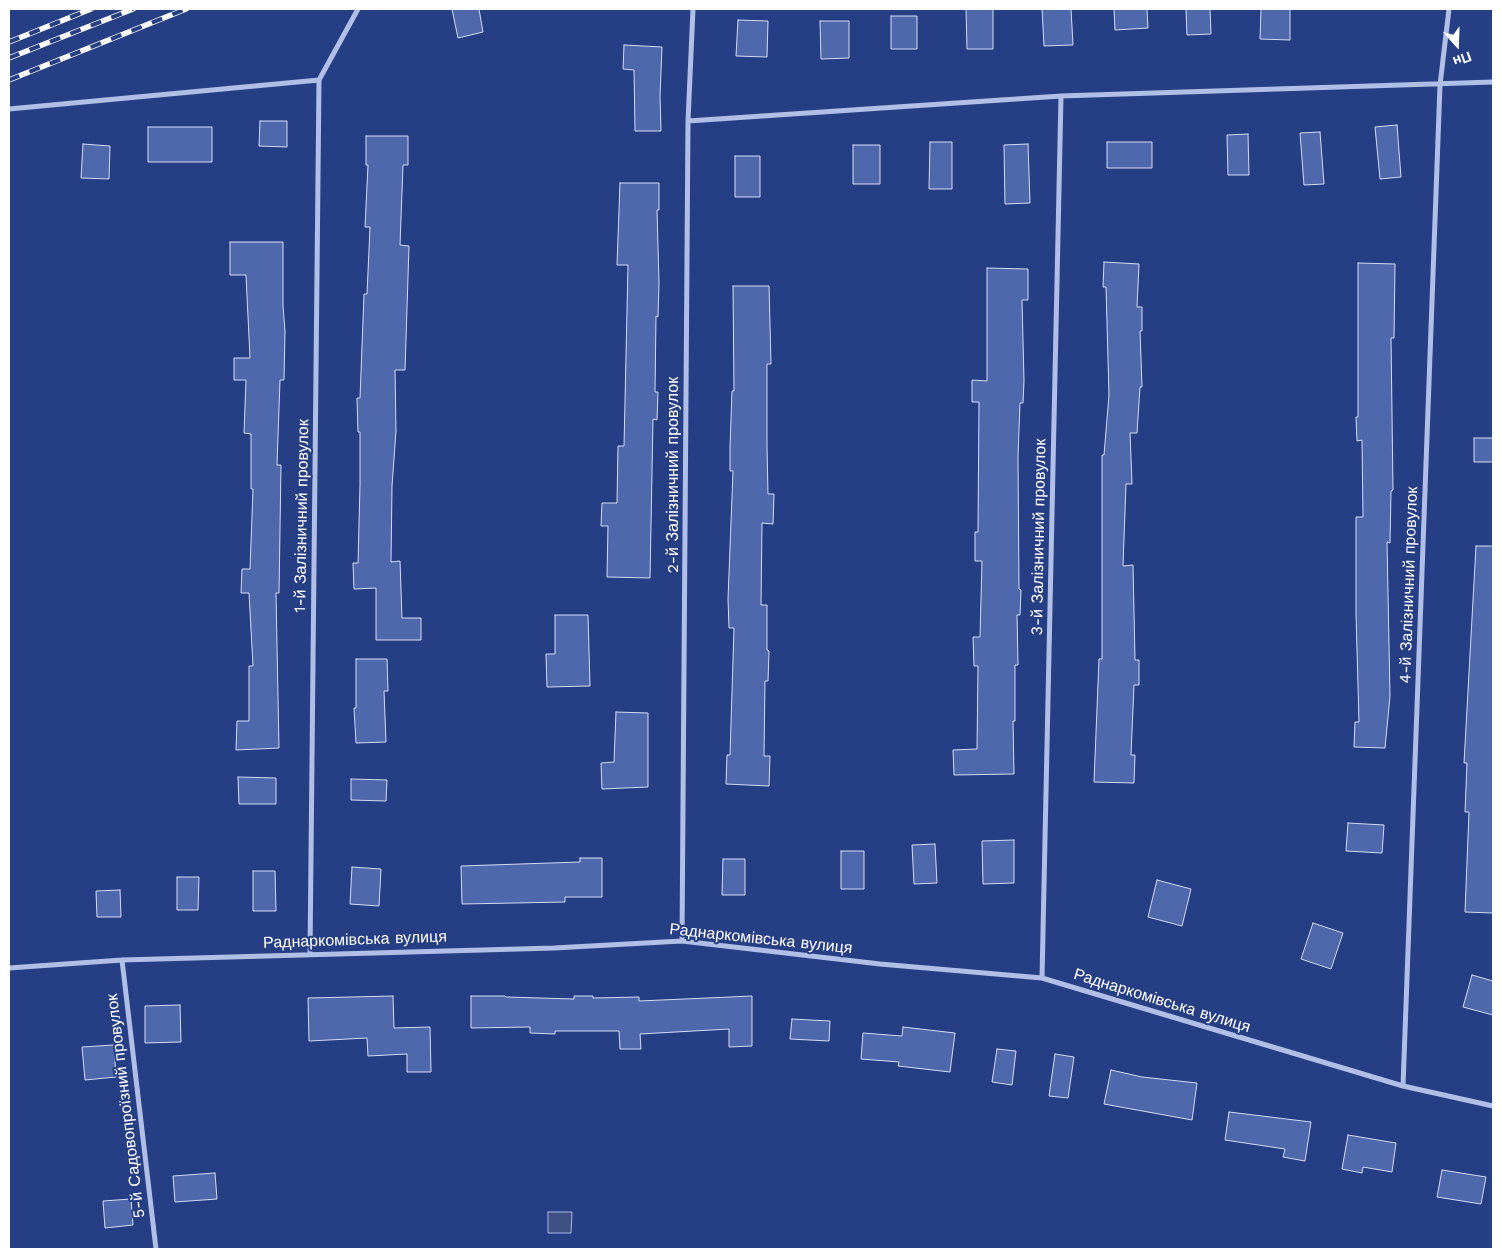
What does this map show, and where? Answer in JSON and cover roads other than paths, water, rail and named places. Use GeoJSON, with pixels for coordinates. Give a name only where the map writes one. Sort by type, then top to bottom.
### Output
{"type":"FeatureCollection","features":[{"type":"Feature","properties":{"kind":"street"},"geometry":{"type":"LineString","coordinates":[[9,109],[319,80],[358,9]]}},
{"type":"Feature","properties":{"kind":"street","name":"2-й Залізничний провулок"},"geometry":{"type":"LineString","coordinates":[[682,941],[688,121],[694,9]]}},
{"type":"Feature","properties":{"kind":"street","name":"4-й Залізничний провулок"},"geometry":{"type":"LineString","coordinates":[[1403,1086],[1440,85],[1449,9]]}},
{"type":"Feature","properties":{"kind":"street","name":"1-й Залізничний провулок"},"geometry":{"type":"LineString","coordinates":[[310,953],[319,80]]}},
{"type":"Feature","properties":{"kind":"street"},"geometry":{"type":"LineString","coordinates":[[688,121],[1061,96],[1493,82]]}},
{"type":"Feature","properties":{"kind":"street","name":"3-й Залізничний провулок"},"geometry":{"type":"LineString","coordinates":[[1042,978],[1061,96]]}},
{"type":"Feature","properties":{"kind":"street","name":"Раднаркомівська вулиця"},"geometry":{"type":"LineString","coordinates":[[9,968],[122,960],[310,953],[554,948],[682,941],[880,964],[1042,978],[1403,1086],[1493,1106]]}},
{"type":"Feature","properties":{"kind":"street","name":"5-й Садовопроїзний провулок"},"geometry":{"type":"LineString","coordinates":[[122,960],[156,1249]]}},
{"type":"Feature","properties":{"kind":"water"},"geometry":{"type":"Polygon","coordinates":[[[548,1212],[572,1212],[571,1233],[548,1233],[548,1212]]]}},
{"type":"Feature","properties":{"kind":"railway"},"geometry":{"type":"LineString","coordinates":[[9,42],[91,9]]}},
{"type":"Feature","properties":{"kind":"railway"},"geometry":{"type":"LineString","coordinates":[[9,58],[133,9]]}},
{"type":"Feature","properties":{"kind":"railway"},"geometry":{"type":"LineString","coordinates":[[9,80],[186,9]]}}]}
